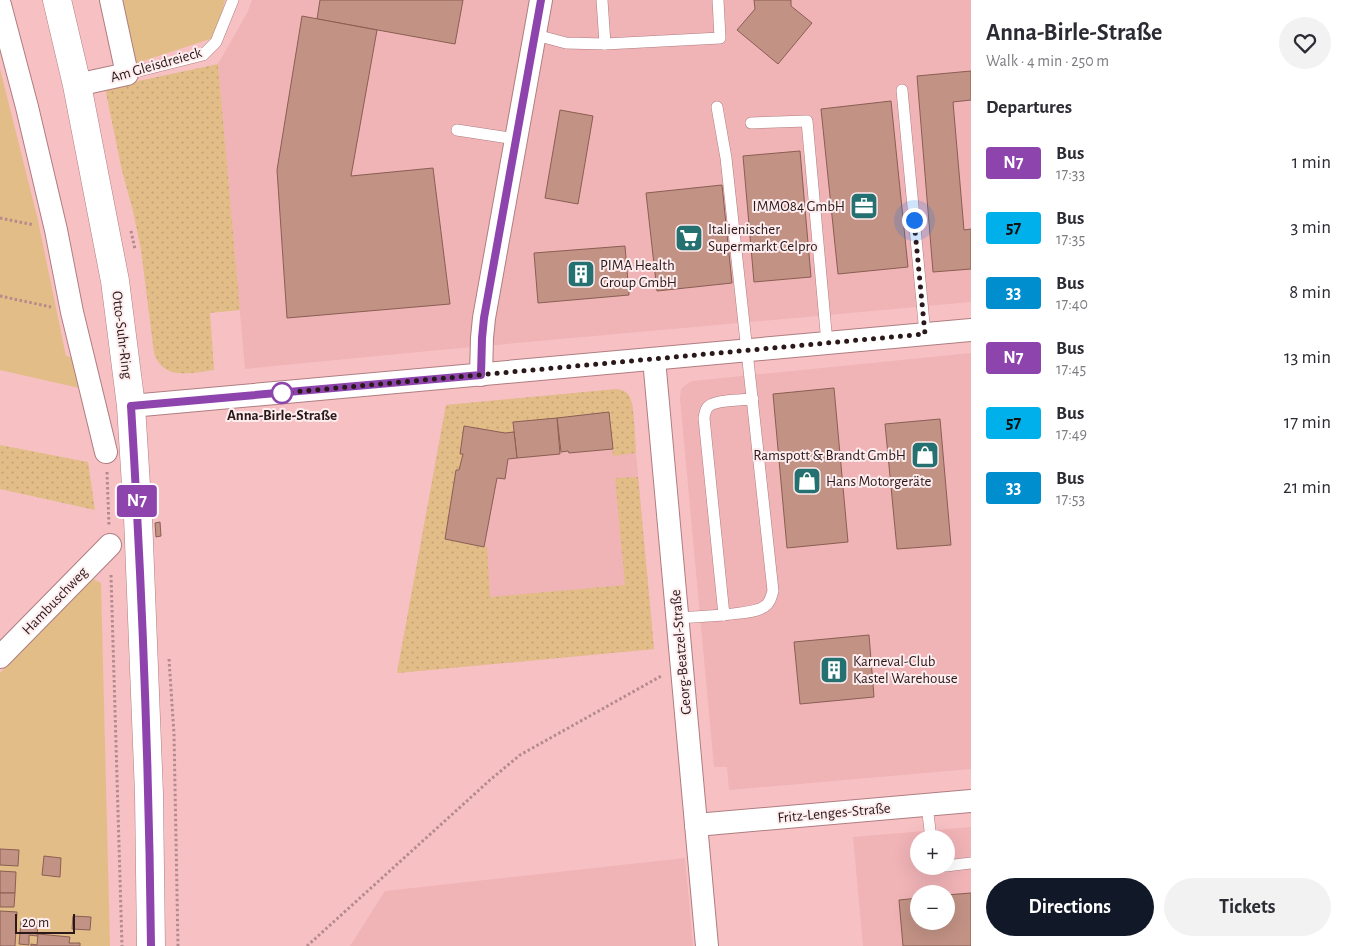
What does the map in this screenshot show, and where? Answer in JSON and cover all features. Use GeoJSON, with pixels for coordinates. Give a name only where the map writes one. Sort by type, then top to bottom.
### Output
{"type":"FeatureCollection","features":[{"type":"Feature","properties":{"kind":"street","name":"Otto-Suhr-Ring"},"geometry":{"type":"LineString","coordinates":[[57,0],[77,85],[115,281],[131,406],[138,517],[148,794],[151,946]]}},
{"type":"Feature","properties":{"kind":"street"},"geometry":{"type":"LineString","coordinates":[[111,0],[127,74]]}},
{"type":"Feature","properties":{"kind":"street"},"geometry":{"type":"LineString","coordinates":[[481,375],[484,318],[541,0]]}},
{"type":"Feature","properties":{"kind":"street"},"geometry":{"type":"LineString","coordinates":[[0,5],[27,107],[56,230],[72,312],[106,452]]}},
{"type":"Feature","properties":{"kind":"street","name":"Am Gleisdreieck"},"geometry":{"type":"LineString","coordinates":[[77,85],[127,74]]}},
{"type":"Feature","properties":{"kind":"street"},"geometry":{"type":"LineString","coordinates":[[131,406],[971,330]]}},
{"type":"Feature","properties":{"kind":"street","name":"Georg-Beatzel-Straße"},"geometry":{"type":"LineString","coordinates":[[654,359],[707,946]]}},
{"type":"Feature","properties":{"kind":"street","name":"Hambuschweg"},"geometry":{"type":"LineString","coordinates":[[0,657],[110,545]]}},
{"type":"Feature","properties":{"kind":"street","name":"Fritz-Lenges-Straße"},"geometry":{"type":"LineString","coordinates":[[696,826],[971,801]]}},
{"type":"Feature","properties":{"kind":"lane","name":"Am Gleisdreieck"},"geometry":{"type":"LineString","coordinates":[[127,74],[203,55],[216,42],[233,0]]}},
{"type":"Feature","properties":{"kind":"lane"},"geometry":{"type":"LineString","coordinates":[[602,0],[604,44]]}},
{"type":"Feature","properties":{"kind":"lane"},"geometry":{"type":"LineString","coordinates":[[536,35],[566,43],[604,44],[720,38],[718,0]]}},
{"type":"Feature","properties":{"kind":"lane"},"geometry":{"type":"LineString","coordinates":[[902,90],[925,334]]}},
{"type":"Feature","properties":{"kind":"lane"},"geometry":{"type":"LineString","coordinates":[[678,618],[724,615],[758,610],[766,606],[773,591],[726,158],[717,107]]}},
{"type":"Feature","properties":{"kind":"lane"},"geometry":{"type":"LineString","coordinates":[[751,123],[807,121],[827,343]]}},
{"type":"Feature","properties":{"kind":"lane"},"geometry":{"type":"LineString","coordinates":[[457,130],[516,139]]}},
{"type":"Feature","properties":{"kind":"lane"},"geometry":{"type":"LineString","coordinates":[[724,615],[704,418],[706,410],[710,405],[753,399]]}},
{"type":"Feature","properties":{"kind":"lane"},"geometry":{"type":"LineString","coordinates":[[927,805],[930,830]]}},
{"type":"Feature","properties":{"kind":"lane"},"geometry":{"type":"LineString","coordinates":[[955,865],[971,863]]}},
{"type":"Feature","properties":{"kind":"path"},"geometry":{"type":"LineString","coordinates":[[0,218],[56,230]]}},
{"type":"Feature","properties":{"kind":"path"},"geometry":{"type":"LineString","coordinates":[[0,296],[72,312]]}},
{"type":"Feature","properties":{"kind":"path"},"geometry":{"type":"LineString","coordinates":[[106,452],[122,946]]}},
{"type":"Feature","properties":{"kind":"path"},"geometry":{"type":"LineString","coordinates":[[307,946],[520,755],[682,664]]}},
{"type":"Feature","properties":{"kind":"shaded area"},"geometry":{"type":"Polygon","coordinates":[[[119,0],[225,0],[216,37],[131,65],[119,0]]]}},
{"type":"Feature","properties":{"kind":"shaded area"},"geometry":{"type":"Polygon","coordinates":[[[252,0],[971,0],[971,302],[245,369],[218,64],[247,13],[252,0]]]}},
{"type":"Feature","properties":{"kind":"shaded area"},"geometry":{"type":"Polygon","coordinates":[[[218,64],[240,310],[210,313],[214,370],[179,373],[164,368],[158,362],[154,353],[141,250],[105,88],[218,64]]]}},
{"type":"Feature","properties":{"kind":"shaded area"},"geometry":{"type":"Polygon","coordinates":[[[0,69],[37,216],[66,356],[74,358],[79,388],[0,370],[0,69]]]}},
{"type":"Feature","properties":{"kind":"shaded area"},"geometry":{"type":"Polygon","coordinates":[[[971,353],[971,769],[729,790],[727,767],[714,767],[680,399],[681,389],[693,381],[971,353]]]}},
{"type":"Feature","properties":{"kind":"shaded area"},"geometry":{"type":"Polygon","coordinates":[[[617,389],[628,394],[633,406],[654,649],[397,673],[446,405],[617,389]]]}},
{"type":"Feature","properties":{"kind":"shaded area"},"geometry":{"type":"Polygon","coordinates":[[[617,389],[627,393],[630,399],[636,453],[613,456],[609,413],[514,422],[514,432],[505,433],[464,426],[460,453],[463,454],[445,539],[487,547],[490,597],[625,585],[615,478],[638,477],[654,649],[397,673],[446,405],[617,389]]]}},
{"type":"Feature","properties":{"kind":"shaded area"},"geometry":{"type":"Polygon","coordinates":[[[0,445],[88,462],[95,510],[0,489],[0,445]]]}},
{"type":"Feature","properties":{"kind":"shaded area"},"geometry":{"type":"Polygon","coordinates":[[[91,578],[101,583],[110,946],[0,946],[0,673],[91,578]]]}},
{"type":"Feature","properties":{"kind":"shaded area"},"geometry":{"type":"Polygon","coordinates":[[[971,827],[971,946],[863,946],[853,837],[910,832],[910,875],[955,875],[955,830],[936,830],[971,827]]]}},
{"type":"Feature","properties":{"kind":"shaded area"},"geometry":{"type":"Polygon","coordinates":[[[685,858],[693,946],[350,946],[385,891],[685,858]]]}},
{"type":"Feature","properties":{"kind":"building"},"geometry":{"type":"Polygon","coordinates":[[[320,0],[463,0],[455,44],[317,19],[320,0]]]}},
{"type":"Feature","properties":{"kind":"building"},"geometry":{"type":"Polygon","coordinates":[[[754,0],[791,0],[791,6],[812,23],[778,64],[737,30],[755,9],[754,0]]]}},
{"type":"Feature","properties":{"kind":"building"},"geometry":{"type":"Polygon","coordinates":[[[302,16],[377,30],[351,176],[433,168],[450,304],[287,318],[277,170],[302,16]]]}},
{"type":"Feature","properties":{"kind":"building"},"geometry":{"type":"Polygon","coordinates":[[[971,71],[971,100],[953,102],[964,230],[971,229],[971,269],[933,272],[917,76],[971,71]]]}},
{"type":"Feature","properties":{"kind":"building"},"geometry":{"type":"Polygon","coordinates":[[[891,101],[908,267],[838,274],[821,109],[891,101]]]}},
{"type":"Feature","properties":{"kind":"building"},"geometry":{"type":"Polygon","coordinates":[[[560,110],[593,116],[578,204],[545,198],[560,110]]]}},
{"type":"Feature","properties":{"kind":"building"},"geometry":{"type":"Polygon","coordinates":[[[800,151],[811,277],[754,282],[743,156],[800,151]]]}},
{"type":"Feature","properties":{"kind":"building","name":"Italienischer Supermarkt Celpro"},"geometry":{"type":"Polygon","coordinates":[[[722,185],[732,283],[657,291],[646,193],[722,185]]]}},
{"type":"Feature","properties":{"kind":"building","name":"PIMA Health Group GmbH"},"geometry":{"type":"Polygon","coordinates":[[[625,246],[629,295],[538,303],[534,253],[625,246]]]}},
{"type":"Feature","properties":{"kind":"building"},"geometry":{"type":"Polygon","coordinates":[[[834,388],[848,542],[787,548],[773,394],[834,388]]]}},
{"type":"Feature","properties":{"kind":"building"},"geometry":{"type":"Polygon","coordinates":[[[609,412],[613,449],[561,452],[557,418],[609,412]]]}},
{"type":"Feature","properties":{"kind":"building"},"geometry":{"type":"Polygon","coordinates":[[[557,418],[560,454],[517,458],[513,422],[557,418]]]}},
{"type":"Feature","properties":{"kind":"building"},"geometry":{"type":"Polygon","coordinates":[[[940,419],[951,545],[897,549],[885,424],[940,419]]]}},
{"type":"Feature","properties":{"kind":"building"},"geometry":{"type":"Polygon","coordinates":[[[464,426],[505,433],[514,432],[517,458],[508,459],[505,479],[497,478],[484,547],[445,539],[456,470],[459,470],[463,454],[460,454],[464,426]]]}},
{"type":"Feature","properties":{"kind":"building"},"geometry":{"type":"Polygon","coordinates":[[[160,522],[161,536],[156,537],[155,523],[160,522]]]}},
{"type":"Feature","properties":{"kind":"building","name":"Karneval-Club Kastel Warehouse"},"geometry":{"type":"Polygon","coordinates":[[[869,635],[874,697],[800,704],[794,642],[869,635]]]}},
{"type":"Feature","properties":{"kind":"building"},"geometry":{"type":"Polygon","coordinates":[[[0,849],[19,850],[18,866],[0,865],[0,849]]]}},
{"type":"Feature","properties":{"kind":"building"},"geometry":{"type":"Polygon","coordinates":[[[44,856],[61,858],[60,877],[42,875],[44,856]]]}},
{"type":"Feature","properties":{"kind":"building"},"geometry":{"type":"Polygon","coordinates":[[[0,871],[16,872],[15,893],[0,893],[0,871]]]}},
{"type":"Feature","properties":{"kind":"building"},"geometry":{"type":"Polygon","coordinates":[[[0,893],[15,893],[14,907],[0,907],[0,893]]]}},
{"type":"Feature","properties":{"kind":"building"},"geometry":{"type":"Polygon","coordinates":[[[971,893],[971,946],[903,946],[899,900],[910,899],[910,930],[955,930],[955,894],[971,893]]]}},
{"type":"Feature","properties":{"kind":"building"},"geometry":{"type":"Polygon","coordinates":[[[0,911],[17,912],[15,946],[0,946],[0,911]]]}},
{"type":"Feature","properties":{"kind":"building"},"geometry":{"type":"Polygon","coordinates":[[[73,916],[91,917],[90,930],[72,929],[73,916]]]}},
{"type":"Feature","properties":{"kind":"building"},"geometry":{"type":"Polygon","coordinates":[[[21,921],[38,922],[37,936],[29,935],[29,945],[19,944],[21,921]]]}},
{"type":"Feature","properties":{"kind":"building"},"geometry":{"type":"Polygon","coordinates":[[[38,934],[70,937],[69,943],[80,943],[80,946],[31,946],[31,944],[37,945],[38,934]]]}},
{"type":"Feature","properties":{"kind":"bus line","name":"N7"},"geometry":{"type":"LineString","coordinates":[[151,946],[148,794],[138,517],[131,406],[481,375],[484,318],[541,0]]}},
{"type":"Feature","properties":{"kind":"place","name":"IMMO84 GmbH"},"geometry":{"type":"Point","coordinates":[864,206]}},
{"type":"Feature","properties":{"kind":"place","name":"Italienischer Supermarkt Celpro"},"geometry":{"type":"Point","coordinates":[689,238]}},
{"type":"Feature","properties":{"kind":"place","name":"PIMA Health Group GmbH"},"geometry":{"type":"Point","coordinates":[581,274]}},
{"type":"Feature","properties":{"kind":"place","name":"Anna-Birle-Straße"},"geometry":{"type":"Point","coordinates":[282,393]}},
{"type":"Feature","properties":{"kind":"place","name":"Ramspott & Brandt GmbH"},"geometry":{"type":"Point","coordinates":[925,455]}},
{"type":"Feature","properties":{"kind":"place","name":"Hans Motorgeräte"},"geometry":{"type":"Point","coordinates":[807,481]}},
{"type":"Feature","properties":{"kind":"place","name":"Karneval-Club Kastel Warehouse"},"geometry":{"type":"Point","coordinates":[834,670]}},
{"type":"Feature","properties":{"kind":"route"},"geometry":{"type":"LineString","coordinates":[[282,393],[925,334],[914,220]]}}]}
